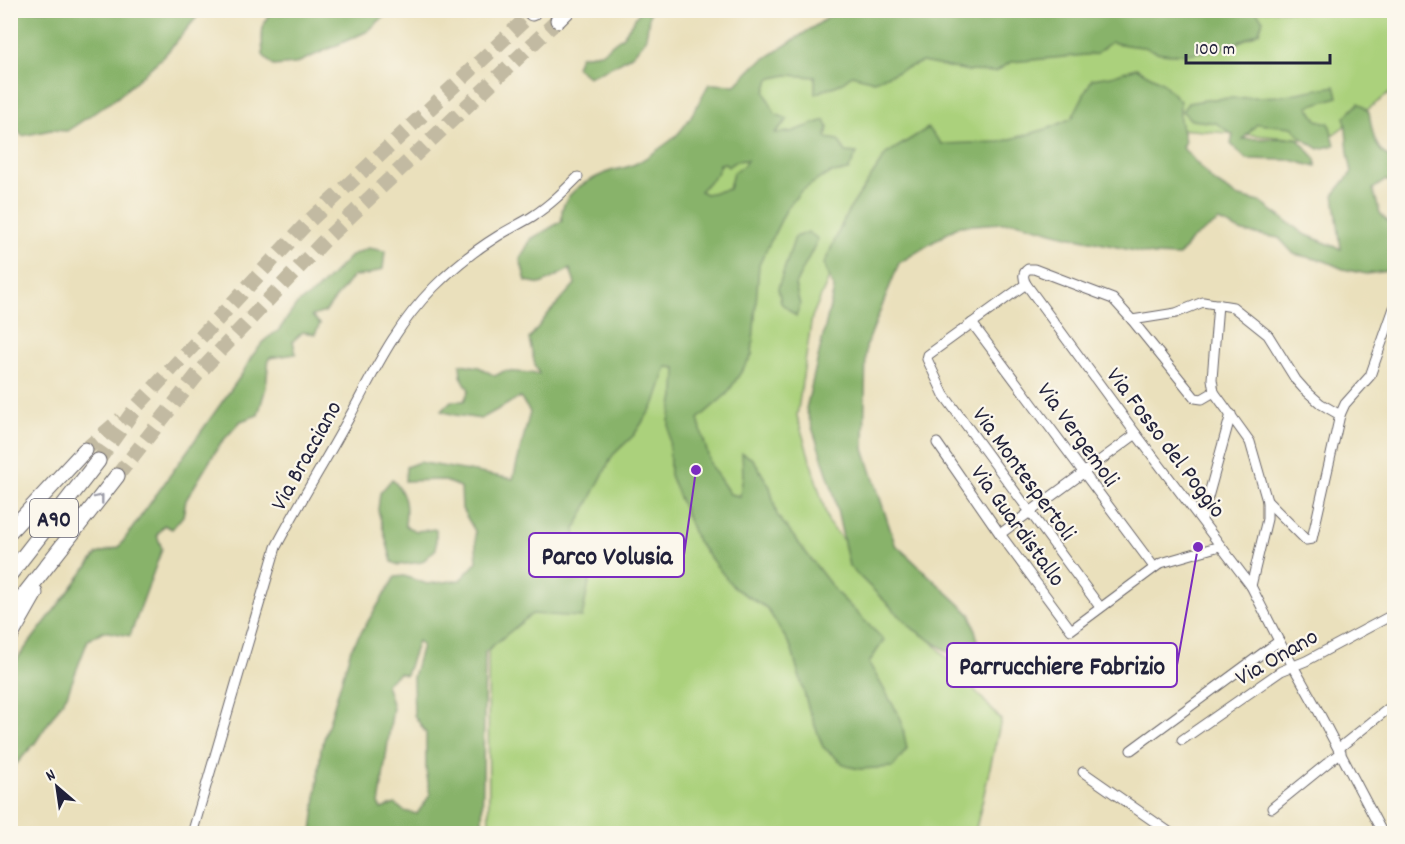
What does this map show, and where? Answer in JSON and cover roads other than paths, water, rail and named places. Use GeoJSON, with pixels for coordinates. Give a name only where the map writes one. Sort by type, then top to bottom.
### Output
{"type":"FeatureCollection","features":[{"type":"Feature","properties":{"kind":"highway"},"geometry":{"type":"LineString","coordinates":[[10,531],[85,450]]}},
{"type":"Feature","properties":{"kind":"highway","name":"A90"},"geometry":{"type":"LineString","coordinates":[[10,574],[98,461]]}},
{"type":"Feature","properties":{"kind":"highway","name":"A90"},"geometry":{"type":"LineString","coordinates":[[10,613],[117,476]]}},
{"type":"Feature","properties":{"kind":"highway"},"geometry":{"type":"LineString","coordinates":[[10,637],[57,552]]}},
{"type":"Feature","properties":{"kind":"street","name":"Via Bracciano"},"geometry":{"type":"LineString","coordinates":[[192,834],[276,548],[350,416],[379,359],[408,316],[435,286],[471,255],[542,209],[578,177]]}},
{"type":"Feature","properties":{"kind":"street"},"geometry":{"type":"LineString","coordinates":[[972,323],[1026,284],[1023,277],[1026,270],[1034,269],[1113,299],[1195,398],[1202,399],[1214,392]]}},
{"type":"Feature","properties":{"kind":"street","name":"Via Fosso del Poggio"},"geometry":{"type":"LineString","coordinates":[[1026,284],[1251,586],[1383,834]]}},
{"type":"Feature","properties":{"kind":"street"},"geometry":{"type":"LineString","coordinates":[[1132,320],[1176,313],[1203,302],[1233,307],[1267,333],[1296,380],[1321,404],[1340,415]]}},
{"type":"Feature","properties":{"kind":"street"},"geometry":{"type":"LineString","coordinates":[[1218,304],[1212,379],[1214,392],[1251,446],[1267,501],[1267,519],[1251,586]]}},
{"type":"Feature","properties":{"kind":"street"},"geometry":{"type":"LineString","coordinates":[[1267,501],[1306,540],[1312,539],[1340,415],[1345,404],[1370,376],[1395,308]]}},
{"type":"Feature","properties":{"kind":"street","name":"Via Montespertoli"},"geometry":{"type":"LineString","coordinates":[[972,323],[927,357],[944,395],[1100,607]]}},
{"type":"Feature","properties":{"kind":"street","name":"Via Vergemoli"},"geometry":{"type":"LineString","coordinates":[[972,323],[1154,567]]}},
{"type":"Feature","properties":{"kind":"street"},"geometry":{"type":"LineString","coordinates":[[1202,519],[1231,414]]}},
{"type":"Feature","properties":{"kind":"street"},"geometry":{"type":"LineString","coordinates":[[1000,534],[1136,434]]}},
{"type":"Feature","properties":{"kind":"street","name":"Via Guardistallo"},"geometry":{"type":"LineString","coordinates":[[937,443],[1071,630],[1100,607]]}},
{"type":"Feature","properties":{"kind":"street"},"geometry":{"type":"LineString","coordinates":[[1100,607],[1161,563],[1220,546]]}},
{"type":"Feature","properties":{"kind":"street","name":"Via Onano"},"geometry":{"type":"LineString","coordinates":[[1182,740],[1281,671],[1306,661],[1395,614]]}},
{"type":"Feature","properties":{"kind":"street"},"geometry":{"type":"LineString","coordinates":[[1131,750],[1279,641]]}},
{"type":"Feature","properties":{"kind":"street"},"geometry":{"type":"LineString","coordinates":[[1272,808],[1395,704]]}},
{"type":"Feature","properties":{"kind":"street"},"geometry":{"type":"LineString","coordinates":[[1083,772],[1169,832]]}},
{"type":"Feature","properties":{"kind":"tunnel"},"geometry":{"type":"LineString","coordinates":[[98,461],[137,406],[305,225],[532,13]]}},
{"type":"Feature","properties":{"kind":"tunnel"},"geometry":{"type":"LineString","coordinates":[[117,476],[197,375],[323,242],[558,20]]}},
{"type":"Feature","properties":{"kind":"tunnel"},"geometry":{"type":"LineString","coordinates":[[85,450],[121,419]]}},
{"type":"Feature","properties":{"kind":"place","name":"Parco Volusia"},"geometry":{"type":"Point","coordinates":[696,470]}},
{"type":"Feature","properties":{"kind":"place","name":"Parrucchiere Fabrizio"},"geometry":{"type":"Point","coordinates":[1198,547]}}]}
